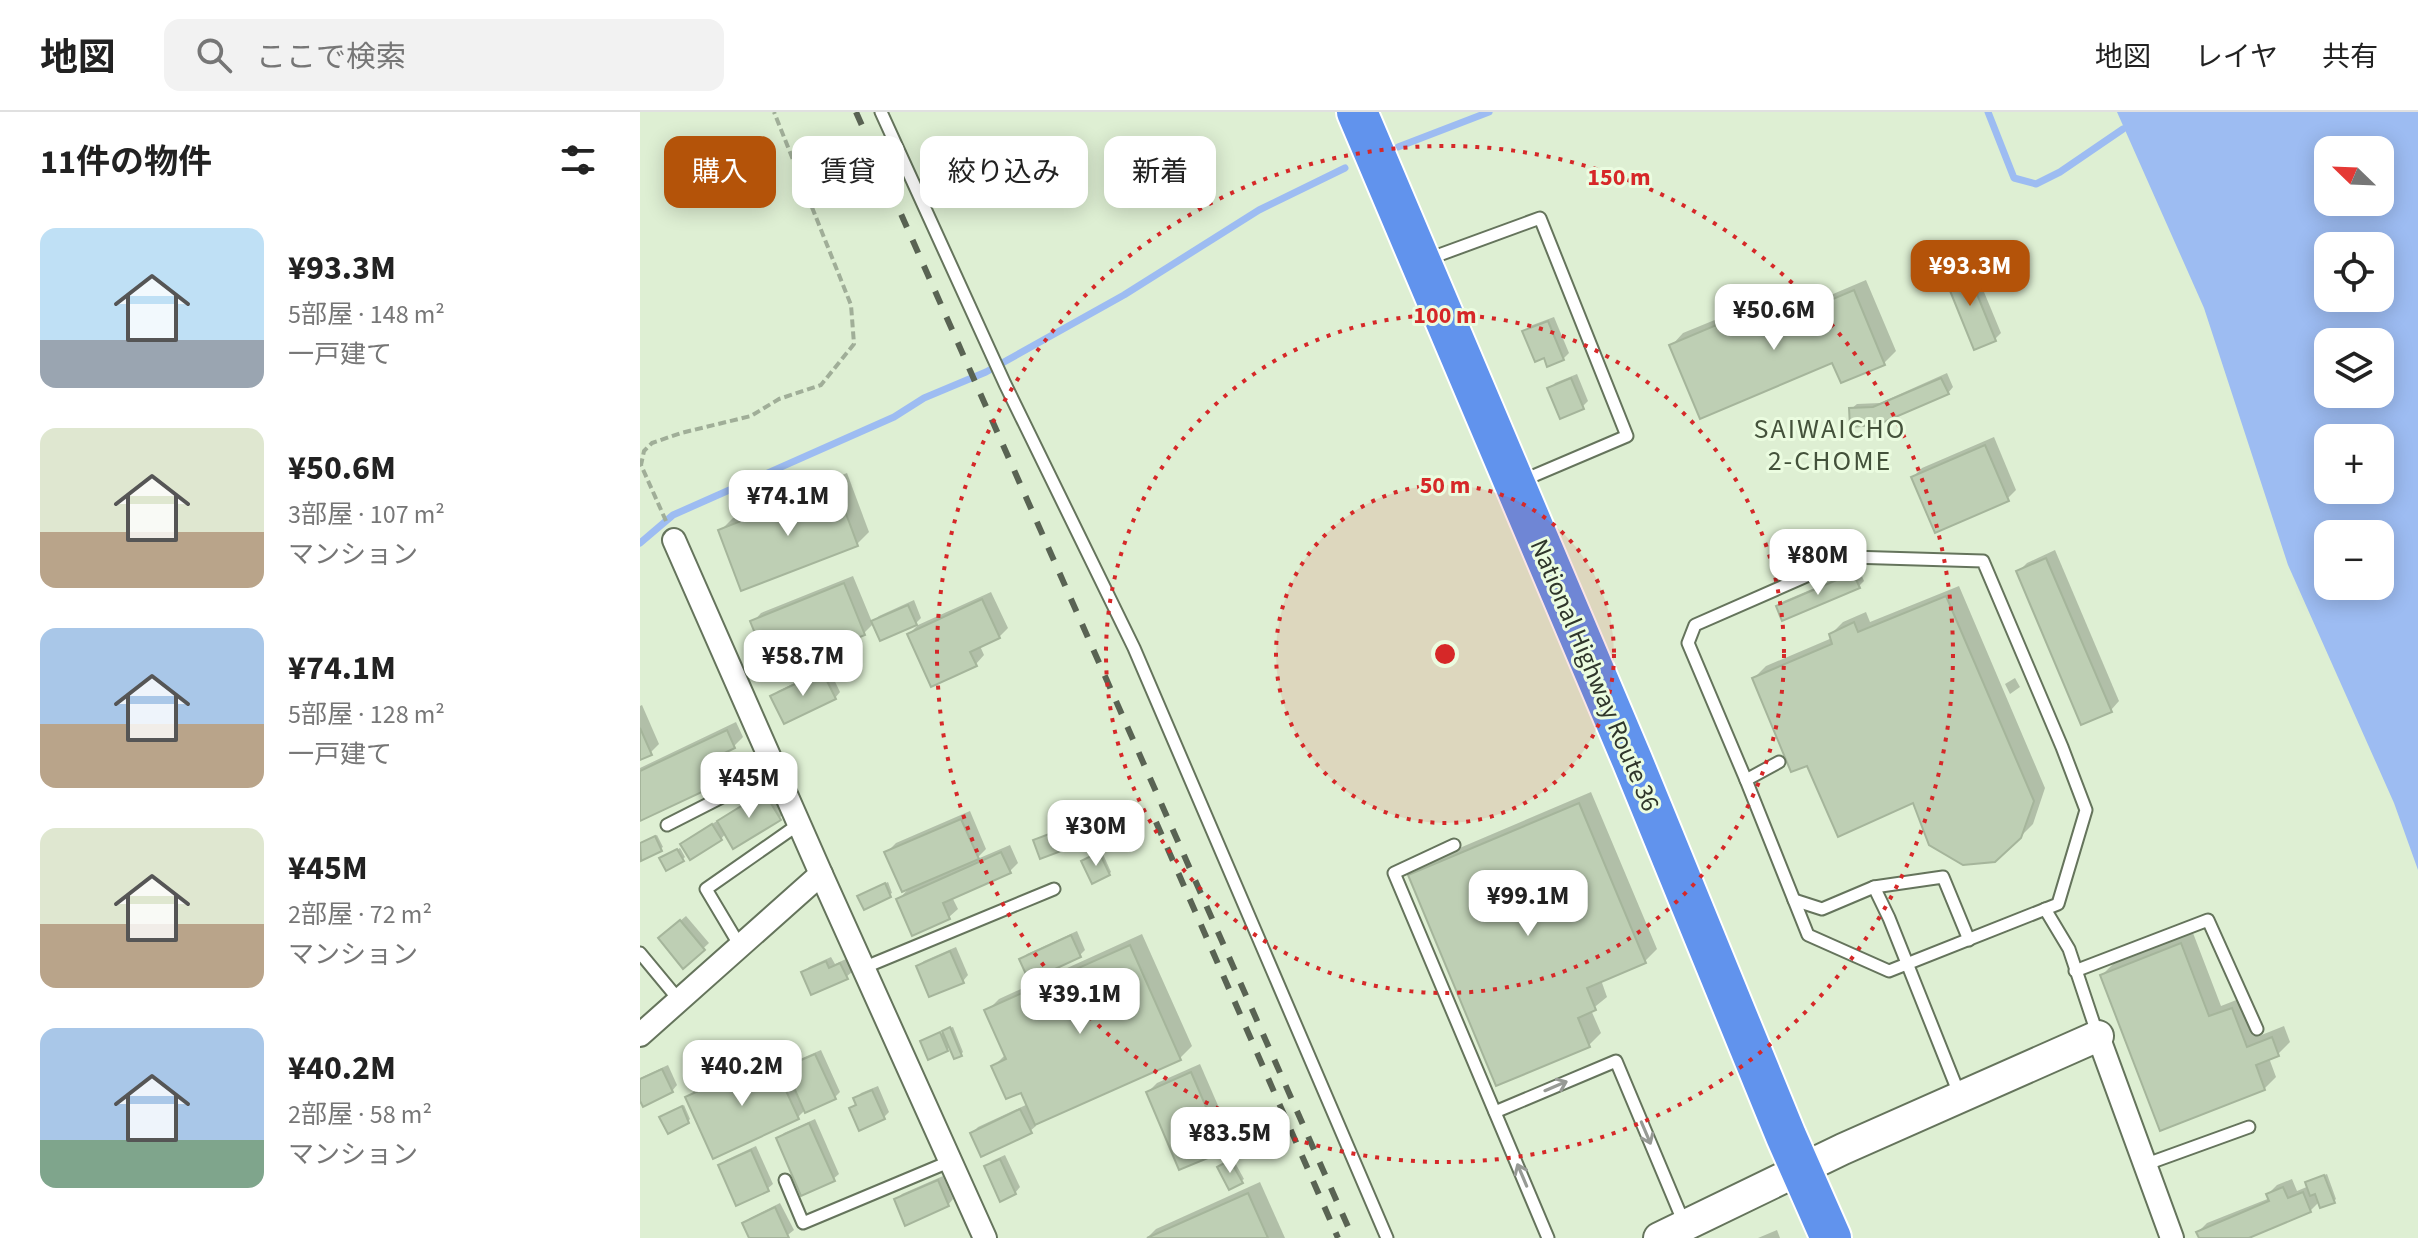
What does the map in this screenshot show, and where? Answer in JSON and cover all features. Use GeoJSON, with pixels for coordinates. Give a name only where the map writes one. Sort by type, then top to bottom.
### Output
{"type":"FeatureCollection","features":[{"type":"Feature","properties":{"kind":"highway","name":"National Highway Route 36"},"geometry":{"type":"LineString","coordinates":[[1357,112],[1831,1238]]}},
{"type":"Feature","properties":{"kind":"street"},"geometry":{"type":"LineString","coordinates":[[674,540],[985,1238]]}},
{"type":"Feature","properties":{"kind":"street"},"geometry":{"type":"LineString","coordinates":[[640,1035],[821,874]]}},
{"type":"Feature","properties":{"kind":"street"},"geometry":{"type":"LineString","coordinates":[[1672,1232],[1801,1170],[2098,1036],[2172,1238]]}},
{"type":"Feature","properties":{"kind":"lane"},"geometry":{"type":"LineString","coordinates":[[881,112],[1005,384],[1134,648],[1387,1238]]}},
{"type":"Feature","properties":{"kind":"lane"},"geometry":{"type":"LineString","coordinates":[[1420,262],[1540,218],[1627,436],[1514,484]]}},
{"type":"Feature","properties":{"kind":"lane"},"geometry":{"type":"LineString","coordinates":[[1850,557],[1983,561],[2086,810],[2058,904],[1889,971],[1808,935],[1746,780],[1688,643],[1695,625],[1850,557]]}},
{"type":"Feature","properties":{"kind":"lane"},"geometry":{"type":"LineString","coordinates":[[1746,780],[1779,762]]}},
{"type":"Feature","properties":{"kind":"lane"},"geometry":{"type":"LineString","coordinates":[[667,825],[775,770]]}},
{"type":"Feature","properties":{"kind":"lane"},"geometry":{"type":"LineString","coordinates":[[740,946],[706,889],[799,824]]}},
{"type":"Feature","properties":{"kind":"lane"},"geometry":{"type":"LineString","coordinates":[[1454,845],[1394,873],[1548,1238]]}},
{"type":"Feature","properties":{"kind":"lane"},"geometry":{"type":"LineString","coordinates":[[1794,900],[1822,909],[1874,887],[1943,877],[1969,940]]}},
{"type":"Feature","properties":{"kind":"lane"},"geometry":{"type":"LineString","coordinates":[[1874,887],[1960,1097]]}},
{"type":"Feature","properties":{"kind":"lane"},"geometry":{"type":"LineString","coordinates":[[863,968],[1054,889]]}},
{"type":"Feature","properties":{"kind":"lane"},"geometry":{"type":"LineString","coordinates":[[2045,909],[2069,949],[2098,1036]]}},
{"type":"Feature","properties":{"kind":"lane"},"geometry":{"type":"LineString","coordinates":[[2075,971],[2208,920],[2257,1029]]}},
{"type":"Feature","properties":{"kind":"lane"},"geometry":{"type":"LineString","coordinates":[[640,953],[679,1000]]}},
{"type":"Feature","properties":{"kind":"lane"},"geometry":{"type":"LineString","coordinates":[[1495,1112],[1616,1061],[1672,1232]]}},
{"type":"Feature","properties":{"kind":"lane"},"geometry":{"type":"LineString","coordinates":[[2143,1165],[2249,1127]]}},
{"type":"Feature","properties":{"kind":"lane"},"geometry":{"type":"LineString","coordinates":[[785,1180],[803,1223],[951,1161]]}},
{"type":"Feature","properties":{"kind":"path"},"geometry":{"type":"LineString","coordinates":[[659,505],[641,465],[644,451],[652,443],[751,416],[779,399],[821,385],[854,344],[851,305],[774,112]]}},
{"type":"Feature","properties":{"kind":"water"},"geometry":{"type":"Polygon","coordinates":[[[2117,112],[2418,112],[2418,870],[2394,803],[2288,565],[2204,308],[2117,112]]]}},
{"type":"Feature","properties":{"kind":"building"},"geometry":{"type":"Polygon","coordinates":[[[1966,267],[1996,341],[1974,350],[1944,276],[1966,267]]]}},
{"type":"Feature","properties":{"kind":"building"},"geometry":{"type":"Polygon","coordinates":[[[1854,290],[1885,365],[1841,383],[1832,363],[1700,419],[1669,345],[1766,304],[1774,324],[1854,290]]]}},
{"type":"Feature","properties":{"kind":"building"},"geometry":{"type":"Polygon","coordinates":[[[1548,321],[1564,360],[1547,367],[1544,358],[1535,362],[1522,331],[1548,321]]]}},
{"type":"Feature","properties":{"kind":"building"},"geometry":{"type":"Polygon","coordinates":[[[1571,378],[1584,409],[1560,419],[1547,388],[1571,378]]]}},
{"type":"Feature","properties":{"kind":"building"},"geometry":{"type":"Polygon","coordinates":[[[1941,378],[1949,394],[1877,425],[1850,427],[1849,408],[1873,407],[1941,378]]]}},
{"type":"Feature","properties":{"kind":"building"},"geometry":{"type":"Polygon","coordinates":[[[1985,445],[2009,501],[1935,533],[1911,477],[1985,445]]]}},
{"type":"Feature","properties":{"kind":"building"},"geometry":{"type":"Polygon","coordinates":[[[835,484],[858,546],[741,591],[718,530],[835,484]]]}},
{"type":"Feature","properties":{"kind":"building"},"geometry":{"type":"Polygon","coordinates":[[[2046,558],[2112,712],[2081,725],[2016,571],[2046,558]]]}},
{"type":"Feature","properties":{"kind":"building"},"geometry":{"type":"Polygon","coordinates":[[[1853,573],[1860,588],[1782,621],[1776,606],[1853,573]]]}},
{"type":"Feature","properties":{"kind":"building"},"geometry":{"type":"Polygon","coordinates":[[[844,583],[865,635],[771,673],[750,621],[844,583]]]}},
{"type":"Feature","properties":{"kind":"building"},"geometry":{"type":"Polygon","coordinates":[[[1946,596],[2034,801],[2021,838],[1995,862],[1963,865],[1929,845],[1913,803],[1838,837],[1807,766],[1791,772],[1752,678],[1832,644],[1829,634],[1854,622],[1858,632],[1946,596]]]}},
{"type":"Feature","properties":{"kind":"building"},"geometry":{"type":"Polygon","coordinates":[[[982,599],[1000,638],[970,652],[977,666],[931,687],[907,634],[982,599]]]}},
{"type":"Feature","properties":{"kind":"building"},"geometry":{"type":"Polygon","coordinates":[[[908,605],[917,625],[880,641],[871,621],[908,605]]]}},
{"type":"Feature","properties":{"kind":"building"},"geometry":{"type":"Polygon","coordinates":[[[822,671],[836,699],[784,724],[770,696],[822,671]]]}},
{"type":"Feature","properties":{"kind":"building"},"geometry":{"type":"Polygon","coordinates":[[[640,728],[652,755],[640,760],[640,728]]]}},
{"type":"Feature","properties":{"kind":"building"},"geometry":{"type":"Polygon","coordinates":[[[727,730],[735,748],[710,760],[721,783],[640,821],[640,771],[727,730]]]}},
{"type":"Feature","properties":{"kind":"building"},"geometry":{"type":"Polygon","coordinates":[[[764,792],[781,820],[733,849],[717,821],[764,792]]]}},
{"type":"Feature","properties":{"kind":"building"},"geometry":{"type":"Polygon","coordinates":[[[1579,803],[1646,963],[1587,988],[1596,1010],[1578,1018],[1590,1047],[1496,1086],[1408,875],[1579,803]]]}},
{"type":"Feature","properties":{"kind":"building"},"geometry":{"type":"Polygon","coordinates":[[[961,819],[979,859],[902,892],[884,852],[961,819]]]}},
{"type":"Feature","properties":{"kind":"building"},"geometry":{"type":"Polygon","coordinates":[[[712,824],[722,840],[690,860],[680,844],[712,824]]]}},
{"type":"Feature","properties":{"kind":"building"},"geometry":{"type":"Polygon","coordinates":[[[1057,831],[1064,850],[1040,859],[1033,840],[1057,831]]]}},
{"type":"Feature","properties":{"kind":"building"},"geometry":{"type":"Polygon","coordinates":[[[655,836],[662,851],[641,861],[640,843],[655,836]]]}},
{"type":"Feature","properties":{"kind":"building"},"geometry":{"type":"Polygon","coordinates":[[[677,849],[684,861],[666,871],[659,858],[677,849]]]}},
{"type":"Feature","properties":{"kind":"building"},"geometry":{"type":"Polygon","coordinates":[[[1001,852],[1011,873],[943,903],[950,919],[912,936],[896,899],[1001,852]]]}},
{"type":"Feature","properties":{"kind":"building"},"geometry":{"type":"Polygon","coordinates":[[[1099,852],[1110,875],[1092,884],[1081,861],[1099,852]]]}},
{"type":"Feature","properties":{"kind":"building"},"geometry":{"type":"Polygon","coordinates":[[[885,883],[891,897],[864,910],[857,896],[885,883]]]}},
{"type":"Feature","properties":{"kind":"building"},"geometry":{"type":"Polygon","coordinates":[[[680,920],[705,950],[683,969],[658,938],[680,920]]]}},
{"type":"Feature","properties":{"kind":"building"},"geometry":{"type":"Polygon","coordinates":[[[1071,935],[1081,957],[1029,981],[1019,959],[1071,935]]]}},
{"type":"Feature","properties":{"kind":"building"},"geometry":{"type":"Polygon","coordinates":[[[2181,943],[2209,1016],[2232,1008],[2247,1047],[2272,1037],[2279,1056],[2256,1065],[2265,1090],[2160,1131],[2100,975],[2181,943]]]}},
{"type":"Feature","properties":{"kind":"building"},"geometry":{"type":"Polygon","coordinates":[[[1130,945],[1181,1060],[1035,1125],[1021,1093],[1006,1099],[991,1066],[1006,1059],[984,1010],[1130,945]]]}},
{"type":"Feature","properties":{"kind":"building"},"geometry":{"type":"Polygon","coordinates":[[[950,951],[964,983],[929,997],[916,966],[950,951]]]}},
{"type":"Feature","properties":{"kind":"building"},"geometry":{"type":"Polygon","coordinates":[[[826,961],[829,968],[840,963],[848,979],[811,995],[801,972],[826,961]]]}},
{"type":"Feature","properties":{"kind":"building"},"geometry":{"type":"Polygon","coordinates":[[[950,1027],[962,1056],[954,1059],[942,1031],[950,1027]]]}},
{"type":"Feature","properties":{"kind":"building"},"geometry":{"type":"Polygon","coordinates":[[[940,1032],[948,1051],[928,1060],[920,1041],[940,1032]]]}},
{"type":"Feature","properties":{"kind":"building"},"geometry":{"type":"Polygon","coordinates":[[[815,1054],[836,1099],[805,1113],[785,1067],[815,1054]]]}},
{"type":"Feature","properties":{"kind":"building"},"geometry":{"type":"Polygon","coordinates":[[[771,1058],[799,1119],[713,1159],[685,1097],[771,1058]]]}},
{"type":"Feature","properties":{"kind":"building"},"geometry":{"type":"Polygon","coordinates":[[[662,1069],[673,1092],[643,1107],[640,1079],[662,1069]]]}},
{"type":"Feature","properties":{"kind":"building"},"geometry":{"type":"Polygon","coordinates":[[[1191,1072],[1225,1151],[1179,1170],[1146,1092],[1191,1072]]]}},
{"type":"Feature","properties":{"kind":"building"},"geometry":{"type":"Polygon","coordinates":[[[872,1090],[885,1119],[859,1131],[849,1108],[856,1105],[853,1098],[872,1090]]]}},
{"type":"Feature","properties":{"kind":"building"},"geometry":{"type":"Polygon","coordinates":[[[682,1106],[689,1123],[668,1134],[659,1117],[682,1106]]]}},
{"type":"Feature","properties":{"kind":"building"},"geometry":{"type":"Polygon","coordinates":[[[1020,1109],[1032,1133],[981,1157],[970,1133],[1020,1109]]]}},
{"type":"Feature","properties":{"kind":"building"},"geometry":{"type":"Polygon","coordinates":[[[809,1123],[835,1181],[801,1196],[776,1138],[809,1123]]]}},
{"type":"Feature","properties":{"kind":"building"},"geometry":{"type":"Polygon","coordinates":[[[751,1150],[769,1191],[736,1206],[718,1165],[751,1150]]]}},
{"type":"Feature","properties":{"kind":"building"},"geometry":{"type":"Polygon","coordinates":[[[1000,1159],[1016,1194],[1000,1202],[984,1166],[1000,1159]]]}},
{"type":"Feature","properties":{"kind":"building"},"geometry":{"type":"Polygon","coordinates":[[[1230,1160],[1243,1183],[1229,1190],[1217,1167],[1230,1160]]]}},
{"type":"Feature","properties":{"kind":"building"},"geometry":{"type":"Polygon","coordinates":[[[2324,1175],[2335,1203],[2320,1208],[2315,1194],[2310,1196],[2305,1182],[2324,1175]]]}},
{"type":"Feature","properties":{"kind":"building"},"geometry":{"type":"Polygon","coordinates":[[[938,1180],[949,1206],[905,1226],[894,1199],[938,1180]]]}},
{"type":"Feature","properties":{"kind":"building"},"geometry":{"type":"Polygon","coordinates":[[[2283,1187],[2288,1198],[2303,1192],[2311,1212],[2249,1238],[2199,1238],[2196,1232],[2269,1201],[2266,1194],[2283,1187]]]}},
{"type":"Feature","properties":{"kind":"building"},"geometry":{"type":"Polygon","coordinates":[[[1248,1193],[1268,1238],[1147,1238],[1248,1193]]]}},
{"type":"Feature","properties":{"kind":"building"},"geometry":{"type":"Polygon","coordinates":[[[775,1207],[789,1238],[749,1238],[742,1223],[775,1207]]]}},
{"type":"Feature","properties":{"kind":"waterway"},"geometry":{"type":"LineString","coordinates":[[1398,147],[1489,112]]}},
{"type":"Feature","properties":{"kind":"waterway"},"geometry":{"type":"LineString","coordinates":[[1988,112],[2014,178],[2036,184],[2060,172],[2123,129]]}},
{"type":"Feature","properties":{"kind":"waterway"},"geometry":{"type":"LineString","coordinates":[[640,543],[673,515],[894,417],[924,398],[986,372],[1124,295],[1259,210],[1345,168]]}},
{"type":"Feature","properties":{"kind":"railway"},"geometry":{"type":"LineString","coordinates":[[856,112],[1353,1238]]}},
{"type":"Feature","properties":{"kind":"railway"},"geometry":{"type":"LineString","coordinates":[[1156,822],[1338,1238]]}},
{"type":"Feature","properties":{"kind":"district","name":"SAIWAICHO 2-CHOME"},"geometry":{"type":"Point","coordinates":[1830,445]}}]}
